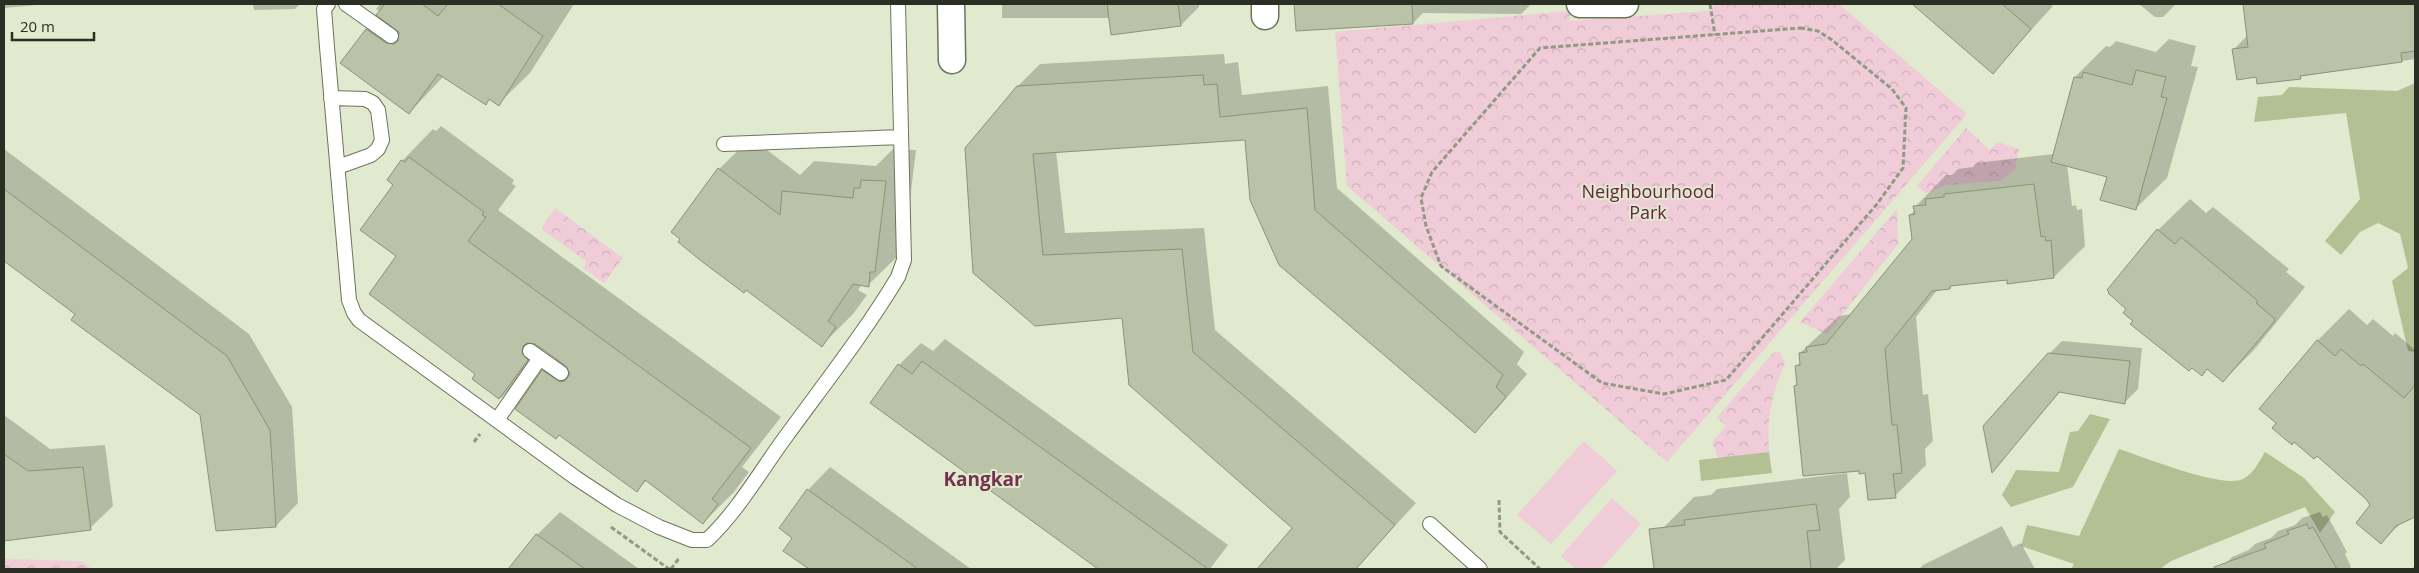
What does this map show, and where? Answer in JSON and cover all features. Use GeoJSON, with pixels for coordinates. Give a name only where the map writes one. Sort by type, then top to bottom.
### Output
{"type":"FeatureCollection","features":[{"type":"Feature","properties":{"kind":"street"},"geometry":{"type":"LineString","coordinates":[[951,4],[952,60]]}},
{"type":"Feature","properties":{"kind":"street"},"geometry":{"type":"LineString","coordinates":[[1580,4],[1625,4]]}},
{"type":"Feature","properties":{"kind":"lane"},"geometry":{"type":"LineString","coordinates":[[328,4],[324,9],[331,98],[350,300],[354,313],[360,320],[617,505],[659,527],[692,540],[706,540],[722,526],[787,434],[826,384],[898,276],[904,260],[898,4]]}},
{"type":"Feature","properties":{"kind":"lane"},"geometry":{"type":"LineString","coordinates":[[346,4],[391,36]]}},
{"type":"Feature","properties":{"kind":"lane"},"geometry":{"type":"LineString","coordinates":[[331,98],[365,99],[373,103],[378,110],[382,140],[378,149],[371,154],[338,167]]}},
{"type":"Feature","properties":{"kind":"lane"},"geometry":{"type":"LineString","coordinates":[[724,144],[901,138]]}},
{"type":"Feature","properties":{"kind":"lane"},"geometry":{"type":"LineString","coordinates":[[497,420],[535,354],[561,373]]}},
{"type":"Feature","properties":{"kind":"lane"},"geometry":{"type":"LineString","coordinates":[[1430,524],[1480,569]]}},
{"type":"Feature","properties":{"kind":"path"},"geometry":{"type":"LineString","coordinates":[[1710,4],[1715,35]]}},
{"type":"Feature","properties":{"kind":"path"},"geometry":{"type":"LineString","coordinates":[[1800,28],[1818,30],[1892,89],[1906,108],[1903,168],[1877,204],[1726,380],[1664,394],[1602,383],[1441,266],[1426,226],[1421,198],[1432,172],[1540,48],[1715,35],[1800,28]]}},
{"type":"Feature","properties":{"kind":"path"},"geometry":{"type":"LineString","coordinates":[[474,442],[480,434]]}},
{"type":"Feature","properties":{"kind":"path"},"geometry":{"type":"LineString","coordinates":[[1499,500],[1500,532],[1540,569]]}},
{"type":"Feature","properties":{"kind":"green space","name":"Neighbourhood Park"},"geometry":{"type":"Polygon","coordinates":[[[1715,4],[1839,4],[1967,114],[1667,462],[1347,186],[1335,32],[1570,11],[1570,21],[1709,11],[1715,4]]]}},
{"type":"Feature","properties":{"kind":"green space"},"geometry":{"type":"Polygon","coordinates":[[[1966,128],[1990,150],[1998,142],[2019,149],[2015,170],[2000,181],[1946,185],[1926,193],[1917,186],[1966,128]]]}},
{"type":"Feature","properties":{"kind":"green space"},"geometry":{"type":"Polygon","coordinates":[[[555,208],[623,258],[604,283],[583,268],[587,262],[541,229],[555,208]]]}},
{"type":"Feature","properties":{"kind":"green space"},"geometry":{"type":"Polygon","coordinates":[[[1897,209],[1898,244],[1827,334],[1800,322],[1897,209]]]}},
{"type":"Feature","properties":{"kind":"green space"},"geometry":{"type":"Polygon","coordinates":[[[1774,352],[1780,352],[1785,363],[1776,386],[1769,417],[1769,452],[1718,458],[1712,442],[1726,426],[1717,417],[1774,352]]]}},
{"type":"Feature","properties":{"kind":"green space"},"geometry":{"type":"Polygon","coordinates":[[[1584,441],[1617,471],[1551,544],[1517,515],[1584,441]]]}},
{"type":"Feature","properties":{"kind":"green space"},"geometry":{"type":"Polygon","coordinates":[[[1612,498],[1641,524],[1601,569],[1576,569],[1561,556],[1612,498]]]}},
{"type":"Feature","properties":{"kind":"green space"},"geometry":{"type":"Polygon","coordinates":[[[4,559],[80,561],[92,569],[4,569],[4,559]]]}},
{"type":"Feature","properties":{"kind":"shaded area"},"geometry":{"type":"Polygon","coordinates":[[[2415,83],[2415,352],[2408,351],[2392,281],[2408,268],[2400,234],[2378,223],[2360,232],[2341,255],[2325,241],[2360,199],[2346,113],[2254,122],[2258,97],[2282,95],[2289,87],[2397,91],[2415,83]]]}},
{"type":"Feature","properties":{"kind":"shaded area"},"geometry":{"type":"Polygon","coordinates":[[[2090,414],[2110,419],[2073,487],[2011,507],[2002,495],[2016,470],[2059,472],[2070,432],[2078,431],[2090,414]]]}},
{"type":"Feature","properties":{"kind":"shaded area"},"geometry":{"type":"Polygon","coordinates":[[[2119,449],[2182,471],[2218,480],[2233,481],[2243,479],[2250,474],[2265,452],[2304,478],[2335,512],[2320,533],[2305,507],[2171,561],[2160,569],[2071,569],[2074,564],[2021,546],[2027,525],[2079,536],[2119,449]]]}},
{"type":"Feature","properties":{"kind":"shaded area"},"geometry":{"type":"Polygon","coordinates":[[[1769,452],[1772,473],[1701,481],[1699,460],[1769,452]]]}},
{"type":"Feature","properties":{"kind":"building"},"geometry":{"type":"Polygon","coordinates":[[[385,4],[422,4],[438,16],[448,4],[498,4],[543,36],[499,106],[489,99],[486,105],[438,74],[409,114],[340,63],[366,29],[386,43],[394,44],[398,41],[399,32],[376,15],[385,4]]]}},
{"type":"Feature","properties":{"kind":"building"},"geometry":{"type":"Polygon","coordinates":[[[1107,4],[1178,4],[1181,26],[1111,35],[1107,4]]]}},
{"type":"Feature","properties":{"kind":"building"},"geometry":{"type":"Polygon","coordinates":[[[1294,4],[1412,4],[1413,24],[1296,31],[1294,4]]]}},
{"type":"Feature","properties":{"kind":"building"},"geometry":{"type":"Polygon","coordinates":[[[1912,4],[2002,4],[2031,29],[1993,74],[1912,4]]]}},
{"type":"Feature","properties":{"kind":"building"},"geometry":{"type":"Polygon","coordinates":[[[2243,4],[2415,4],[2415,51],[2401,53],[2402,62],[2300,76],[2301,79],[2257,84],[2256,77],[2237,80],[2232,49],[2248,47],[2243,4]]]}},
{"type":"Feature","properties":{"kind":"building"},"geometry":{"type":"Polygon","coordinates":[[[2136,70],[2166,77],[2161,97],[2167,98],[2136,210],[2100,200],[2107,177],[2051,162],[2074,77],[2082,78],[2083,72],[2132,85],[2136,70]]]}},
{"type":"Feature","properties":{"kind":"building"},"geometry":{"type":"Polygon","coordinates":[[[1203,75],[1204,85],[1217,84],[1220,117],[1307,108],[1315,210],[1503,375],[1496,387],[1506,397],[1475,433],[1279,265],[1250,200],[1245,140],[1033,154],[1043,255],[1182,249],[1193,352],[1395,525],[1356,569],[1257,569],[1292,528],[1129,385],[1122,318],[1035,326],[973,273],[965,148],[1017,86],[1203,75]]]}},
{"type":"Feature","properties":{"kind":"building"},"geometry":{"type":"Polygon","coordinates":[[[409,157],[484,212],[482,215],[486,217],[468,241],[751,448],[712,499],[718,504],[703,524],[645,480],[637,492],[559,435],[556,439],[515,409],[542,370],[560,382],[565,381],[570,374],[566,366],[535,344],[527,343],[523,346],[522,354],[528,360],[499,399],[472,379],[475,374],[369,294],[396,256],[360,230],[393,185],[387,180],[401,160],[405,162],[409,157]]]}},
{"type":"Feature","properties":{"kind":"building"},"geometry":{"type":"Polygon","coordinates":[[[718,168],[780,215],[782,191],[853,198],[854,188],[860,188],[861,180],[886,181],[875,272],[870,272],[869,287],[853,284],[828,321],[836,327],[822,347],[746,290],[744,293],[700,260],[678,242],[680,239],[671,232],[718,168]]]}},
{"type":"Feature","properties":{"kind":"building"},"geometry":{"type":"Polygon","coordinates":[[[2034,184],[2041,237],[2045,236],[2046,241],[2051,240],[2054,278],[2007,284],[2007,280],[1950,286],[1950,289],[1932,291],[1885,349],[1892,425],[1897,425],[1902,473],[1893,474],[1896,498],[1868,500],[1865,473],[1859,474],[1859,471],[1803,476],[1794,386],[1797,385],[1795,366],[1800,365],[1799,353],[1807,352],[1806,347],[1826,344],[1912,239],[1909,215],[1915,214],[1913,206],[1926,205],[1925,199],[1944,197],[1944,194],[2034,184]]]}},
{"type":"Feature","properties":{"kind":"building"},"geometry":{"type":"Polygon","coordinates":[[[4,189],[227,356],[270,430],[276,527],[216,531],[200,415],[71,320],[75,314],[4,261],[4,189]]]}},
{"type":"Feature","properties":{"kind":"building"},"geometry":{"type":"Polygon","coordinates":[[[2157,229],[2175,244],[2181,237],[2258,301],[2256,303],[2275,319],[2223,382],[2207,369],[2202,376],[2192,368],[2189,371],[2130,324],[2133,321],[2123,313],[2126,309],[2108,293],[2107,290],[2157,229]]]}},
{"type":"Feature","properties":{"kind":"building"},"geometry":{"type":"Polygon","coordinates":[[[2317,340],[2335,356],[2341,349],[2361,366],[2363,364],[2404,398],[2415,385],[2415,517],[2396,526],[2381,544],[2356,523],[2370,505],[2366,499],[2317,456],[2314,459],[2294,442],[2292,445],[2272,428],[2276,423],[2259,409],[2317,340]]]}},
{"type":"Feature","properties":{"kind":"building"},"geometry":{"type":"Polygon","coordinates":[[[2048,353],[2130,361],[2125,404],[2059,392],[1992,473],[1983,426],[2048,353]]]}},
{"type":"Feature","properties":{"kind":"building"},"geometry":{"type":"Polygon","coordinates":[[[922,361],[1208,569],[1098,569],[870,403],[898,364],[912,374],[922,361]]]}},
{"type":"Feature","properties":{"kind":"building"},"geometry":{"type":"Polygon","coordinates":[[[4,454],[28,471],[83,467],[91,530],[4,541],[4,454]]]}},
{"type":"Feature","properties":{"kind":"building"},"geometry":{"type":"Polygon","coordinates":[[[807,489],[918,569],[809,569],[783,551],[792,538],[779,528],[807,489]]]}},
{"type":"Feature","properties":{"kind":"building"},"geometry":{"type":"Polygon","coordinates":[[[1816,504],[1820,530],[1807,531],[1811,569],[1654,569],[1649,529],[1685,525],[1684,520],[1816,504]]]}},
{"type":"Feature","properties":{"kind":"building"},"geometry":{"type":"Polygon","coordinates":[[[2307,524],[2309,529],[2313,527],[2337,569],[2214,569],[2214,567],[2266,548],[2264,544],[2289,534],[2287,531],[2307,524]]]}},
{"type":"Feature","properties":{"kind":"building"},"geometry":{"type":"Polygon","coordinates":[[[536,534],[585,569],[508,569],[536,534]]]}},
{"type":"Feature","properties":{"kind":"district","name":"Kangkar"},"geometry":{"type":"Point","coordinates":[983,479]}}]}
